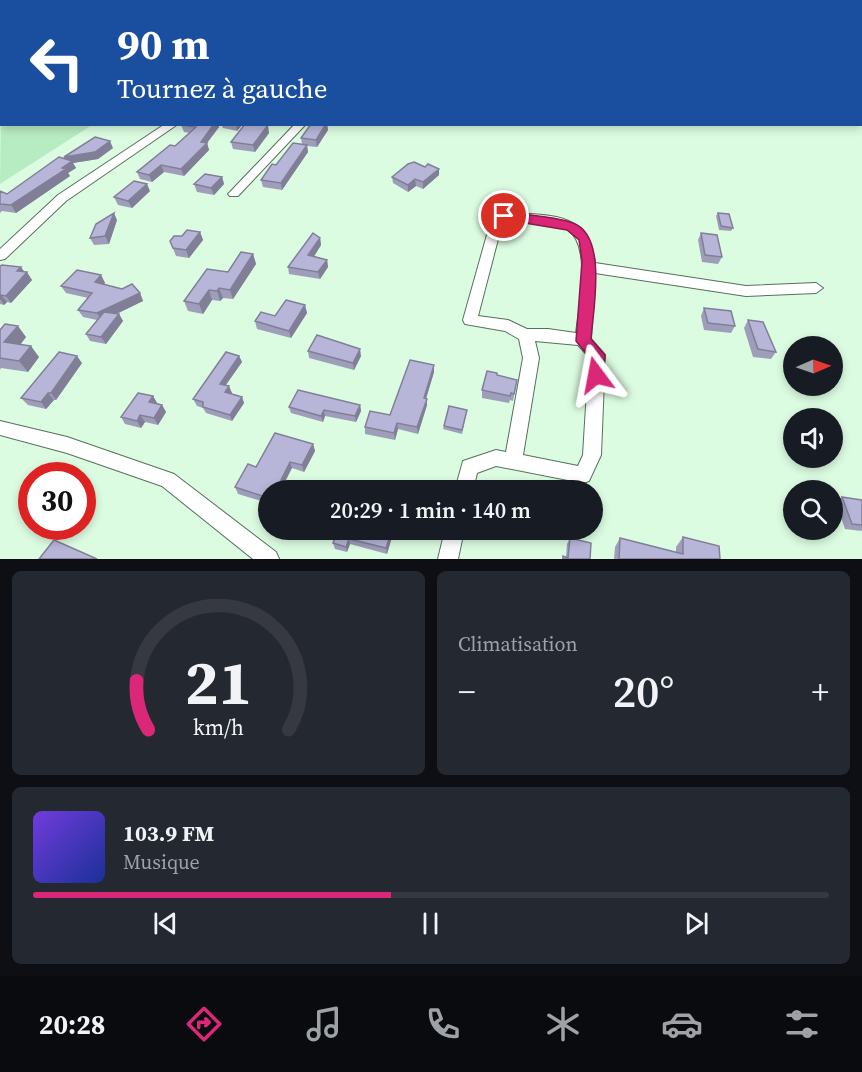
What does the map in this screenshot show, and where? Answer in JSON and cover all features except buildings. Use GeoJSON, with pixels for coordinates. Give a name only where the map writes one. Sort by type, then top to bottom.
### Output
{"type":"FeatureCollection","features":[{"type":"Feature","properties":{"kind":"street"},"geometry":{"type":"LineString","coordinates":[[0,256],[62,198],[170,126]]}},
{"type":"Feature","properties":{"kind":"street"},"geometry":{"type":"LineString","coordinates":[[234,194],[299,126]]}},
{"type":"Feature","properties":{"kind":"street"},"geometry":{"type":"LineString","coordinates":[[466,480],[469,467],[496,458],[583,475],[592,455],[597,355],[583,341],[548,335],[525,335],[508,326],[470,320],[498,217],[571,226],[585,239],[588,249],[588,267],[583,341]]}},
{"type":"Feature","properties":{"kind":"street"},"geometry":{"type":"LineString","coordinates":[[588,267],[747,291],[816,288]]}},
{"type":"Feature","properties":{"kind":"street"},"geometry":{"type":"LineString","coordinates":[[513,461],[531,358],[530,346],[525,335]]}},
{"type":"Feature","properties":{"kind":"street"},"geometry":{"type":"LineString","coordinates":[[0,428],[67,445],[168,480],[239,533],[269,559]]}},
{"type":"Feature","properties":{"kind":"street"},"geometry":{"type":"LineString","coordinates":[[448,559],[452,540]]}},
{"type":"Feature","properties":{"kind":"green space"},"geometry":{"type":"Polygon","coordinates":[[[1,126],[90,126],[0,184],[1,126]]]}},
{"type":"Feature","properties":{"kind":"route"},"geometry":{"type":"LineString","coordinates":[[504,216],[571,226],[585,239],[589,261],[583,341],[597,355],[596,375]]}}]}
